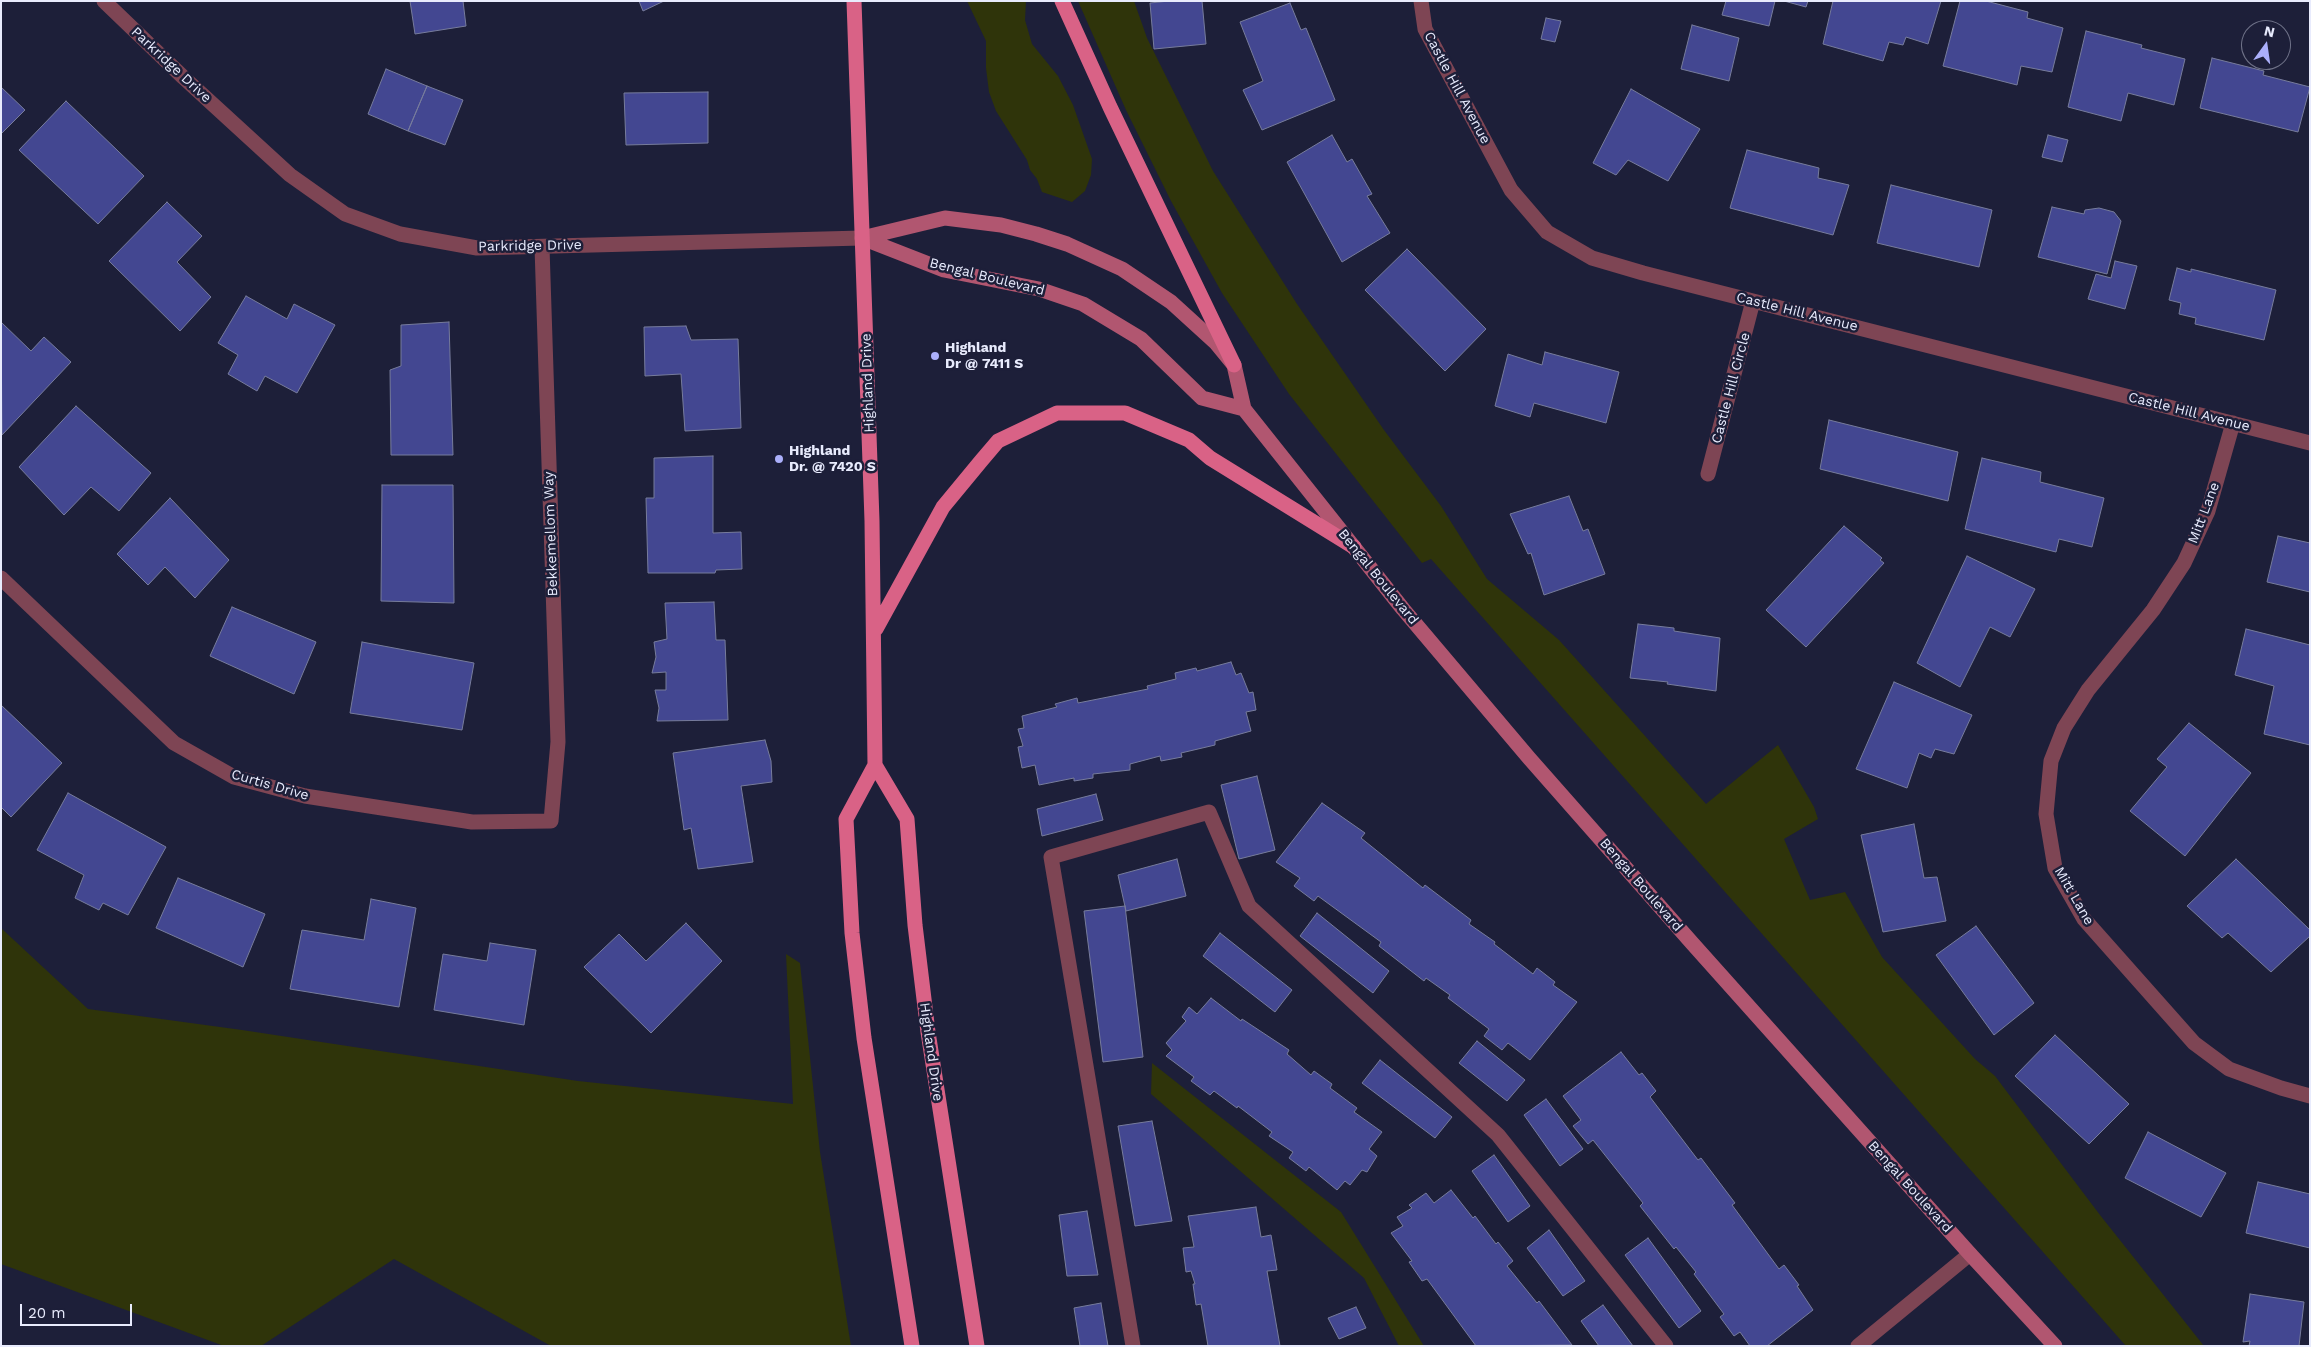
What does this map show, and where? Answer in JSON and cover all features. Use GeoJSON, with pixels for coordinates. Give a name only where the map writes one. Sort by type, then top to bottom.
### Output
{"type":"FeatureCollection","features":[{"type":"Feature","properties":{"kind":"main road","name":"Highland Drive"},"geometry":{"type":"LineString","coordinates":[[854,1],[875,631],[875,765],[846,819],[852,933],[880,1145],[912,1346]]}},
{"type":"Feature","properties":{"kind":"main road"},"geometry":{"type":"LineString","coordinates":[[1062,1],[1110,107],[1234,365]]}},
{"type":"Feature","properties":{"kind":"main road","name":"Bengal Boulevard"},"geometry":{"type":"LineString","coordinates":[[862,238],[945,218],[1001,225],[1067,244],[1122,269],[1171,302],[1216,343],[1234,365],[1244,409],[1354,547],[1529,758],[1970,1254],[2055,1346]]}},
{"type":"Feature","properties":{"kind":"main road","name":"Bengal Boulevard"},"geometry":{"type":"LineString","coordinates":[[862,238],[944,270],[1015,283],[1083,304],[1141,340],[1202,398],[1244,409]]}},
{"type":"Feature","properties":{"kind":"main road"},"geometry":{"type":"LineString","coordinates":[[875,631],[943,507],[981,461],[998,441],[1057,413],[1125,413],[1189,440],[1210,458],[1354,547]]}},
{"type":"Feature","properties":{"kind":"main road","name":"Highland Drive"},"geometry":{"type":"LineString","coordinates":[[875,765],[907,820],[915,925],[928,1032],[977,1346]]}},
{"type":"Feature","properties":{"kind":"street","name":"Parkridge Drive"},"geometry":{"type":"LineString","coordinates":[[104,1],[183,77],[290,175],[345,214],[400,234],[477,248],[862,238]]}},
{"type":"Feature","properties":{"kind":"street","name":"Castle Hill Avenue"},"geometry":{"type":"LineString","coordinates":[[1421,1],[1425,29],[1511,190],[1547,232],[1592,258],[2310,443]]}},
{"type":"Feature","properties":{"kind":"street","name":"Bekkemellom Way"},"geometry":{"type":"LineString","coordinates":[[542,247],[558,742],[551,821]]}},
{"type":"Feature","properties":{"kind":"street","name":"Castle Hill Circle"},"geometry":{"type":"LineString","coordinates":[[1708,474],[1754,301]]}},
{"type":"Feature","properties":{"kind":"street","name":"Mitt Lane"},"geometry":{"type":"LineString","coordinates":[[2233,423],[2208,512],[2184,563],[2153,610],[2088,690],[2064,728],[2051,761],[2046,814],[2055,868],[2084,919],[2194,1043],[2229,1069],[2281,1088],[2310,1096]]}},
{"type":"Feature","properties":{"kind":"street","name":"Curtis Drive"},"geometry":{"type":"LineString","coordinates":[[1,578],[174,743],[234,777],[305,796],[472,822],[551,821]]}},
{"type":"Feature","properties":{"kind":"street"},"geometry":{"type":"LineString","coordinates":[[1133,1346],[1051,857],[1209,812],[1249,906],[1498,1135],[1666,1346]]}},
{"type":"Feature","properties":{"kind":"street"},"geometry":{"type":"LineString","coordinates":[[1858,1346],[1970,1254]]}},
{"type":"Feature","properties":{"kind":"green space"},"geometry":{"type":"Polygon","coordinates":[[[967,1],[1026,1],[1025,20],[1032,44],[1058,76],[1073,105],[1092,159],[1091,175],[1085,191],[1072,202],[1042,192],[1037,179],[1030,170],[1027,160],[996,111],[989,92],[986,68],[986,41],[967,1]]]}},
{"type":"Feature","properties":{"kind":"green space"},"geometry":{"type":"Polygon","coordinates":[[[1078,1],[1134,1],[1147,38],[1213,171],[1297,304],[1384,430],[1441,506],[1487,579],[1559,640],[1706,804],[1778,745],[1814,807],[1818,819],[1784,839],[1810,900],[1845,892],[1882,957],[1975,1059],[1995,1076],[2100,1215],[2204,1346],[2126,1346],[1431,559],[1422,563],[1289,394],[1222,293],[1171,201],[1126,110],[1078,1]]]}},
{"type":"Feature","properties":{"kind":"green space"},"geometry":{"type":"Polygon","coordinates":[[[1,928],[88,1009],[242,1030],[578,1081],[793,1104],[786,954],[800,963],[820,1152],[851,1346],[551,1346],[394,1259],[261,1346],[224,1346],[1,1264],[1,928]]]}},
{"type":"Feature","properties":{"kind":"green space"},"geometry":{"type":"Polygon","coordinates":[[[1152,1063],[1341,1212],[1424,1346],[1399,1346],[1364,1278],[1151,1094],[1152,1063]]]}},
{"type":"Feature","properties":{"kind":"building"},"geometry":{"type":"Polygon","coordinates":[[[410,1],[463,1],[466,26],[415,34],[410,1]]]}},
{"type":"Feature","properties":{"kind":"building"},"geometry":{"type":"Polygon","coordinates":[[[639,1],[664,1],[643,11],[639,1]]]}},
{"type":"Feature","properties":{"kind":"building"},"geometry":{"type":"Polygon","coordinates":[[[1202,1],[1206,44],[1154,49],[1150,3],[1202,1]]]}},
{"type":"Feature","properties":{"kind":"building"},"geometry":{"type":"Polygon","coordinates":[[[1726,1],[1775,1],[1769,26],[1722,15],[1726,1]]]}},
{"type":"Feature","properties":{"kind":"building"},"geometry":{"type":"Polygon","coordinates":[[[1784,1],[1808,1],[1806,7],[1784,1]]]}},
{"type":"Feature","properties":{"kind":"building"},"geometry":{"type":"Polygon","coordinates":[[[1833,1],[1941,1],[1928,44],[1906,37],[1903,45],[1889,42],[1883,61],[1823,44],[1833,1]]]}},
{"type":"Feature","properties":{"kind":"building"},"geometry":{"type":"Polygon","coordinates":[[[1960,1],[1986,1],[2028,12],[2027,18],[2063,28],[2052,72],[2021,66],[2017,85],[1943,66],[1960,1]]]}},
{"type":"Feature","properties":{"kind":"building"},"geometry":{"type":"Polygon","coordinates":[[[1290,3],[1301,30],[1306,28],[1335,100],[1262,130],[1243,90],[1263,81],[1240,22],[1290,3]]]}},
{"type":"Feature","properties":{"kind":"building"},"geometry":{"type":"Polygon","coordinates":[[[1546,18],[1561,21],[1555,42],[1541,39],[1546,18]]]}},
{"type":"Feature","properties":{"kind":"building"},"geometry":{"type":"Polygon","coordinates":[[[1692,25],[1739,38],[1729,81],[1681,69],[1692,25]]]}},
{"type":"Feature","properties":{"kind":"building"},"geometry":{"type":"Polygon","coordinates":[[[2086,31],[2142,45],[2141,48],[2185,59],[2174,105],[2128,93],[2121,121],[2068,107],[2086,31]]]}},
{"type":"Feature","properties":{"kind":"building"},"geometry":{"type":"Polygon","coordinates":[[[2212,58],[2241,65],[2241,70],[2260,70],[2264,71],[2263,75],[2310,87],[2298,132],[2200,108],[2212,58]]]}},
{"type":"Feature","properties":{"kind":"building"},"geometry":{"type":"Polygon","coordinates":[[[386,69],[427,86],[408,131],[368,114],[386,69]]]}},
{"type":"Feature","properties":{"kind":"building"},"geometry":{"type":"Polygon","coordinates":[[[427,86],[463,100],[445,145],[408,131],[427,86]]]}},
{"type":"Feature","properties":{"kind":"building"},"geometry":{"type":"Polygon","coordinates":[[[1,87],[25,110],[1,134],[1,87]]]}},
{"type":"Feature","properties":{"kind":"building"},"geometry":{"type":"Polygon","coordinates":[[[1631,89],[1700,129],[1668,181],[1628,160],[1616,175],[1593,163],[1631,89]]]}},
{"type":"Feature","properties":{"kind":"building"},"geometry":{"type":"Polygon","coordinates":[[[708,92],[708,143],[626,145],[624,93],[708,92]]]}},
{"type":"Feature","properties":{"kind":"building"},"geometry":{"type":"Polygon","coordinates":[[[66,101],[144,176],[98,224],[19,150],[66,101]]]}},
{"type":"Feature","properties":{"kind":"building"},"geometry":{"type":"Polygon","coordinates":[[[1332,135],[1347,162],[1352,159],[1372,194],[1367,196],[1390,233],[1342,262],[1287,162],[1332,135]]]}},
{"type":"Feature","properties":{"kind":"building"},"geometry":{"type":"Polygon","coordinates":[[[2048,135],[2068,140],[2062,162],[2042,157],[2048,135]]]}},
{"type":"Feature","properties":{"kind":"building"},"geometry":{"type":"Polygon","coordinates":[[[1747,150],[1819,168],[1818,178],[1849,185],[1833,235],[1730,208],[1747,150]]]}},
{"type":"Feature","properties":{"kind":"building"},"geometry":{"type":"Polygon","coordinates":[[[1891,185],[1992,210],[1979,267],[1877,243],[1891,185]]]}},
{"type":"Feature","properties":{"kind":"building"},"geometry":{"type":"Polygon","coordinates":[[[167,202],[202,236],[177,262],[211,297],[180,331],[109,261],[167,202]]]}},
{"type":"Feature","properties":{"kind":"building"},"geometry":{"type":"Polygon","coordinates":[[[2052,207],[2084,214],[2085,210],[2099,208],[2114,212],[2121,221],[2107,274],[2038,257],[2052,207]]]}},
{"type":"Feature","properties":{"kind":"building"},"geometry":{"type":"Polygon","coordinates":[[[1407,249],[1486,329],[1445,371],[1365,290],[1407,249]]]}},
{"type":"Feature","properties":{"kind":"building"},"geometry":{"type":"Polygon","coordinates":[[[2115,261],[2137,266],[2125,309],[2088,299],[2096,274],[2111,278],[2115,261]]]}},
{"type":"Feature","properties":{"kind":"building"},"geometry":{"type":"Polygon","coordinates":[[[2177,268],[2191,272],[2191,269],[2276,290],[2264,340],[2195,324],[2196,318],[2179,314],[2181,303],[2169,300],[2177,268]]]}},
{"type":"Feature","properties":{"kind":"building"},"geometry":{"type":"Polygon","coordinates":[[[246,296],[287,319],[294,304],[335,325],[297,393],[265,376],[257,391],[228,374],[238,355],[218,343],[246,296]]]}},
{"type":"Feature","properties":{"kind":"building"},"geometry":{"type":"Polygon","coordinates":[[[1,322],[31,351],[44,337],[71,362],[2,435],[1,322]]]}},
{"type":"Feature","properties":{"kind":"building"},"geometry":{"type":"Polygon","coordinates":[[[449,322],[453,455],[391,455],[390,370],[401,366],[401,325],[449,322]]]}},
{"type":"Feature","properties":{"kind":"building"},"geometry":{"type":"Polygon","coordinates":[[[686,326],[691,340],[738,339],[741,428],[685,431],[681,374],[645,376],[644,327],[686,326]]]}},
{"type":"Feature","properties":{"kind":"building"},"geometry":{"type":"Polygon","coordinates":[[[1545,352],[1619,372],[1606,423],[1534,403],[1530,417],[1495,406],[1508,354],[1542,365],[1545,352]]]}},
{"type":"Feature","properties":{"kind":"building"},"geometry":{"type":"Polygon","coordinates":[[[76,406],[151,473],[119,511],[91,487],[64,515],[19,467],[76,406]]]}},
{"type":"Feature","properties":{"kind":"building"},"geometry":{"type":"Polygon","coordinates":[[[1829,420],[1958,452],[1948,501],[1820,469],[1829,420]]]}},
{"type":"Feature","properties":{"kind":"building"},"geometry":{"type":"Polygon","coordinates":[[[713,456],[713,533],[741,532],[742,569],[716,570],[715,573],[648,573],[646,498],[654,498],[654,458],[713,456]]]}},
{"type":"Feature","properties":{"kind":"building"},"geometry":{"type":"Polygon","coordinates":[[[1982,458],[2041,472],[2040,482],[2104,498],[2092,547],[2059,539],[2056,552],[1965,529],[1982,458]]]}},
{"type":"Feature","properties":{"kind":"building"},"geometry":{"type":"Polygon","coordinates":[[[382,485],[453,485],[454,603],[381,601],[382,485]]]}},
{"type":"Feature","properties":{"kind":"building"},"geometry":{"type":"Polygon","coordinates":[[[1569,496],[1583,531],[1588,529],[1605,574],[1544,595],[1531,553],[1528,554],[1510,514],[1569,496]]]}},
{"type":"Feature","properties":{"kind":"building"},"geometry":{"type":"Polygon","coordinates":[[[170,498],[229,560],[195,598],[165,567],[148,585],[117,554],[170,498]]]}},
{"type":"Feature","properties":{"kind":"building"},"geometry":{"type":"Polygon","coordinates":[[[1844,526],[1882,558],[1880,560],[1884,563],[1806,647],[1766,610],[1844,526]]]}},
{"type":"Feature","properties":{"kind":"building"},"geometry":{"type":"Polygon","coordinates":[[[2278,536],[2310,543],[2310,592],[2267,582],[2278,536]]]}},
{"type":"Feature","properties":{"kind":"building"},"geometry":{"type":"Polygon","coordinates":[[[1967,556],[2035,589],[2010,637],[1990,627],[1960,687],[1917,663],[1967,556]]]}},
{"type":"Feature","properties":{"kind":"building"},"geometry":{"type":"Polygon","coordinates":[[[714,602],[716,640],[725,640],[728,720],[657,721],[659,708],[655,690],[666,690],[666,672],[652,673],[656,657],[654,642],[667,639],[665,603],[714,602]]]}},
{"type":"Feature","properties":{"kind":"building"},"geometry":{"type":"Polygon","coordinates":[[[232,607],[316,642],[294,694],[210,656],[232,607]]]}},
{"type":"Feature","properties":{"kind":"building"},"geometry":{"type":"Polygon","coordinates":[[[1638,624],[1674,628],[1674,631],[1720,638],[1716,691],[1667,684],[1668,682],[1630,678],[1638,624]]]}},
{"type":"Feature","properties":{"kind":"building"},"geometry":{"type":"Polygon","coordinates":[[[2246,629],[2310,645],[2310,745],[2264,734],[2274,686],[2235,675],[2246,629]]]}},
{"type":"Feature","properties":{"kind":"building"},"geometry":{"type":"Polygon","coordinates":[[[362,642],[474,663],[462,730],[350,713],[362,642]]]}},
{"type":"Feature","properties":{"kind":"building"},"geometry":{"type":"Polygon","coordinates":[[[1231,662],[1236,675],[1241,673],[1249,693],[1253,692],[1256,710],[1246,712],[1251,731],[1215,741],[1215,745],[1181,753],[1182,757],[1161,761],[1160,756],[1130,764],[1130,770],[1093,774],[1093,778],[1074,781],[1074,778],[1039,785],[1035,765],[1022,768],[1018,747],[1023,746],[1018,729],[1024,728],[1022,716],[1057,707],[1055,704],[1077,698],[1078,703],[1148,689],[1147,686],[1176,679],[1175,673],[1196,668],[1197,671],[1231,662]]]}},
{"type":"Feature","properties":{"kind":"building"},"geometry":{"type":"Polygon","coordinates":[[[1894,682],[1972,715],[1954,754],[1935,749],[1931,758],[1919,753],[1907,788],[1856,769],[1894,682]]]}},
{"type":"Feature","properties":{"kind":"building"},"geometry":{"type":"Polygon","coordinates":[[[1,705],[62,763],[11,817],[1,807],[1,705]]]}},
{"type":"Feature","properties":{"kind":"building"},"geometry":{"type":"Polygon","coordinates":[[[2189,723],[2251,773],[2185,856],[2130,811],[2167,767],[2157,759],[2189,723]]]}},
{"type":"Feature","properties":{"kind":"building"},"geometry":{"type":"Polygon","coordinates":[[[765,740],[771,761],[772,782],[741,786],[753,862],[698,869],[691,828],[684,830],[673,753],[765,740]]]}},
{"type":"Feature","properties":{"kind":"building"},"geometry":{"type":"Polygon","coordinates":[[[1257,776],[1275,850],[1239,859],[1221,785],[1257,776]]]}},
{"type":"Feature","properties":{"kind":"building"},"geometry":{"type":"Polygon","coordinates":[[[68,793],[166,847],[128,915],[103,903],[99,910],[75,898],[84,875],[37,850],[68,793]]]}},
{"type":"Feature","properties":{"kind":"building"},"geometry":{"type":"Polygon","coordinates":[[[1096,794],[1103,820],[1042,836],[1037,809],[1096,794]]]}},
{"type":"Feature","properties":{"kind":"building"},"geometry":{"type":"Polygon","coordinates":[[[1322,803],[1365,833],[1361,838],[1423,888],[1425,885],[1471,920],[1469,924],[1495,942],[1494,944],[1533,974],[1537,968],[1555,982],[1553,985],[1577,1002],[1530,1060],[1508,1043],[1502,1050],[1484,1036],[1489,1029],[1448,998],[1450,995],[1426,978],[1424,981],[1379,946],[1381,942],[1318,896],[1314,901],[1294,886],[1300,878],[1276,862],[1322,803]]]}},
{"type":"Feature","properties":{"kind":"building"},"geometry":{"type":"Polygon","coordinates":[[[1914,824],[1924,878],[1937,877],[1946,921],[1883,932],[1861,835],[1914,824]]]}},
{"type":"Feature","properties":{"kind":"building"},"geometry":{"type":"Polygon","coordinates":[[[1177,859],[1186,896],[1126,911],[1118,875],[1177,859]]]}},
{"type":"Feature","properties":{"kind":"building"},"geometry":{"type":"Polygon","coordinates":[[[2236,859],[2310,930],[2310,936],[2271,972],[2228,933],[2222,938],[2187,906],[2236,859]]]}},
{"type":"Feature","properties":{"kind":"building"},"geometry":{"type":"Polygon","coordinates":[[[178,878],[265,914],[243,967],[156,928],[178,878]]]}},
{"type":"Feature","properties":{"kind":"building"},"geometry":{"type":"Polygon","coordinates":[[[371,899],[416,908],[399,1007],[290,989],[302,930],[364,940],[371,899]]]}},
{"type":"Feature","properties":{"kind":"building"},"geometry":{"type":"Polygon","coordinates":[[[1125,906],[1143,1057],[1103,1062],[1084,911],[1125,906]]]}},
{"type":"Feature","properties":{"kind":"building"},"geometry":{"type":"Polygon","coordinates":[[[1317,913],[1389,971],[1373,993],[1300,936],[1317,913]]]}},
{"type":"Feature","properties":{"kind":"building"},"geometry":{"type":"Polygon","coordinates":[[[686,923],[722,961],[651,1033],[584,967],[619,934],[646,961],[686,923]]]}},
{"type":"Feature","properties":{"kind":"building"},"geometry":{"type":"Polygon","coordinates":[[[1976,926],[2034,1003],[1994,1035],[1936,955],[1976,926]]]}},
{"type":"Feature","properties":{"kind":"building"},"geometry":{"type":"Polygon","coordinates":[[[1220,933],[1292,990],[1275,1012],[1203,956],[1220,933]]]}},
{"type":"Feature","properties":{"kind":"building"},"geometry":{"type":"Polygon","coordinates":[[[490,943],[536,950],[524,1025],[434,1010],[443,954],[487,961],[490,943]]]}},
{"type":"Feature","properties":{"kind":"building"},"geometry":{"type":"Polygon","coordinates":[[[1211,998],[1241,1021],[1242,1019],[1289,1050],[1287,1054],[1311,1075],[1314,1071],[1332,1084],[1330,1088],[1357,1108],[1354,1112],[1382,1132],[1369,1149],[1377,1156],[1367,1172],[1362,1170],[1350,1185],[1345,1181],[1337,1190],[1309,1167],[1306,1171],[1289,1158],[1293,1152],[1269,1136],[1272,1132],[1238,1106],[1237,1108],[1214,1091],[1210,1095],[1191,1081],[1194,1077],[1166,1056],[1172,1050],[1166,1043],[1186,1021],[1182,1017],[1189,1007],[1197,1014],[1211,998]]]}},
{"type":"Feature","properties":{"kind":"building"},"geometry":{"type":"Polygon","coordinates":[[[2055,1035],[2129,1104],[2089,1144],[2015,1076],[2055,1035]]]}},
{"type":"Feature","properties":{"kind":"building"},"geometry":{"type":"Polygon","coordinates":[[[1477,1041],[1525,1080],[1507,1101],[1459,1063],[1477,1041]]]}},
{"type":"Feature","properties":{"kind":"building"},"geometry":{"type":"Polygon","coordinates":[[[1621,1052],[1639,1075],[1642,1073],[1656,1091],[1650,1097],[1698,1160],[1701,1158],[1735,1203],[1732,1205],[1779,1269],[1784,1265],[1799,1285],[1797,1286],[1813,1310],[1767,1346],[1750,1346],[1740,1332],[1734,1336],[1720,1317],[1724,1314],[1694,1274],[1696,1272],[1676,1247],[1674,1249],[1640,1206],[1643,1203],[1593,1140],[1588,1144],[1573,1126],[1581,1120],[1563,1096],[1621,1052]]]}},
{"type":"Feature","properties":{"kind":"building"},"geometry":{"type":"Polygon","coordinates":[[[1380,1060],[1452,1117],[1435,1138],[1362,1083],[1380,1060]]]}},
{"type":"Feature","properties":{"kind":"building"},"geometry":{"type":"Polygon","coordinates":[[[1546,1099],[1583,1149],[1560,1166],[1524,1115],[1546,1099]]]}},
{"type":"Feature","properties":{"kind":"building"},"geometry":{"type":"Polygon","coordinates":[[[1152,1121],[1172,1221],[1135,1226],[1118,1126],[1152,1121]]]}},
{"type":"Feature","properties":{"kind":"building"},"geometry":{"type":"Polygon","coordinates":[[[2148,1132],[2226,1173],[2201,1217],[2125,1178],[2148,1132]]]}},
{"type":"Feature","properties":{"kind":"building"},"geometry":{"type":"Polygon","coordinates":[[[1494,1155],[1530,1206],[1508,1222],[1472,1171],[1494,1155]]]}},
{"type":"Feature","properties":{"kind":"building"},"geometry":{"type":"Polygon","coordinates":[[[2258,1182],[2310,1194],[2310,1248],[2246,1233],[2258,1182]]]}},
{"type":"Feature","properties":{"kind":"building"},"geometry":{"type":"Polygon","coordinates":[[[1451,1190],[1473,1218],[1475,1216],[1496,1244],[1498,1242],[1513,1261],[1507,1266],[1537,1303],[1539,1301],[1572,1345],[1476,1346],[1427,1279],[1422,1281],[1409,1262],[1412,1261],[1391,1233],[1403,1226],[1397,1217],[1412,1208],[1409,1205],[1426,1193],[1434,1203],[1451,1190]]]}},
{"type":"Feature","properties":{"kind":"building"},"geometry":{"type":"Polygon","coordinates":[[[1256,1207],[1261,1237],[1271,1235],[1277,1270],[1267,1271],[1280,1346],[1208,1346],[1201,1304],[1196,1305],[1193,1284],[1195,1284],[1191,1271],[1186,1272],[1183,1248],[1194,1247],[1188,1216],[1256,1207]]]}},
{"type":"Feature","properties":{"kind":"building"},"geometry":{"type":"Polygon","coordinates":[[[1087,1211],[1098,1275],[1067,1276],[1059,1215],[1087,1211]]]}},
{"type":"Feature","properties":{"kind":"building"},"geometry":{"type":"Polygon","coordinates":[[[1549,1230],[1585,1281],[1563,1296],[1527,1248],[1549,1230]]]}},
{"type":"Feature","properties":{"kind":"building"},"geometry":{"type":"Polygon","coordinates":[[[1648,1238],[1701,1311],[1679,1328],[1625,1255],[1648,1238]]]}},
{"type":"Feature","properties":{"kind":"building"},"geometry":{"type":"Polygon","coordinates":[[[2250,1294],[2304,1302],[2299,1346],[2249,1346],[2250,1341],[2243,1342],[2250,1294]]]}},
{"type":"Feature","properties":{"kind":"building"},"geometry":{"type":"Polygon","coordinates":[[[1101,1303],[1108,1346],[1080,1346],[1074,1308],[1101,1303]]]}},
{"type":"Feature","properties":{"kind":"building"},"geometry":{"type":"Polygon","coordinates":[[[1603,1305],[1633,1346],[1599,1346],[1581,1321],[1603,1305]]]}},
{"type":"Feature","properties":{"kind":"building"},"geometry":{"type":"Polygon","coordinates":[[[1356,1307],[1366,1328],[1339,1339],[1328,1318],[1356,1307]]]}},
{"type":"Feature","properties":{"kind":"place","name":"Highland Dr @ 7411 S"},"geometry":{"type":"Point","coordinates":[935,356]}},
{"type":"Feature","properties":{"kind":"place","name":"Highland Dr. @ 7420 S"},"geometry":{"type":"Point","coordinates":[779,459]}}]}
